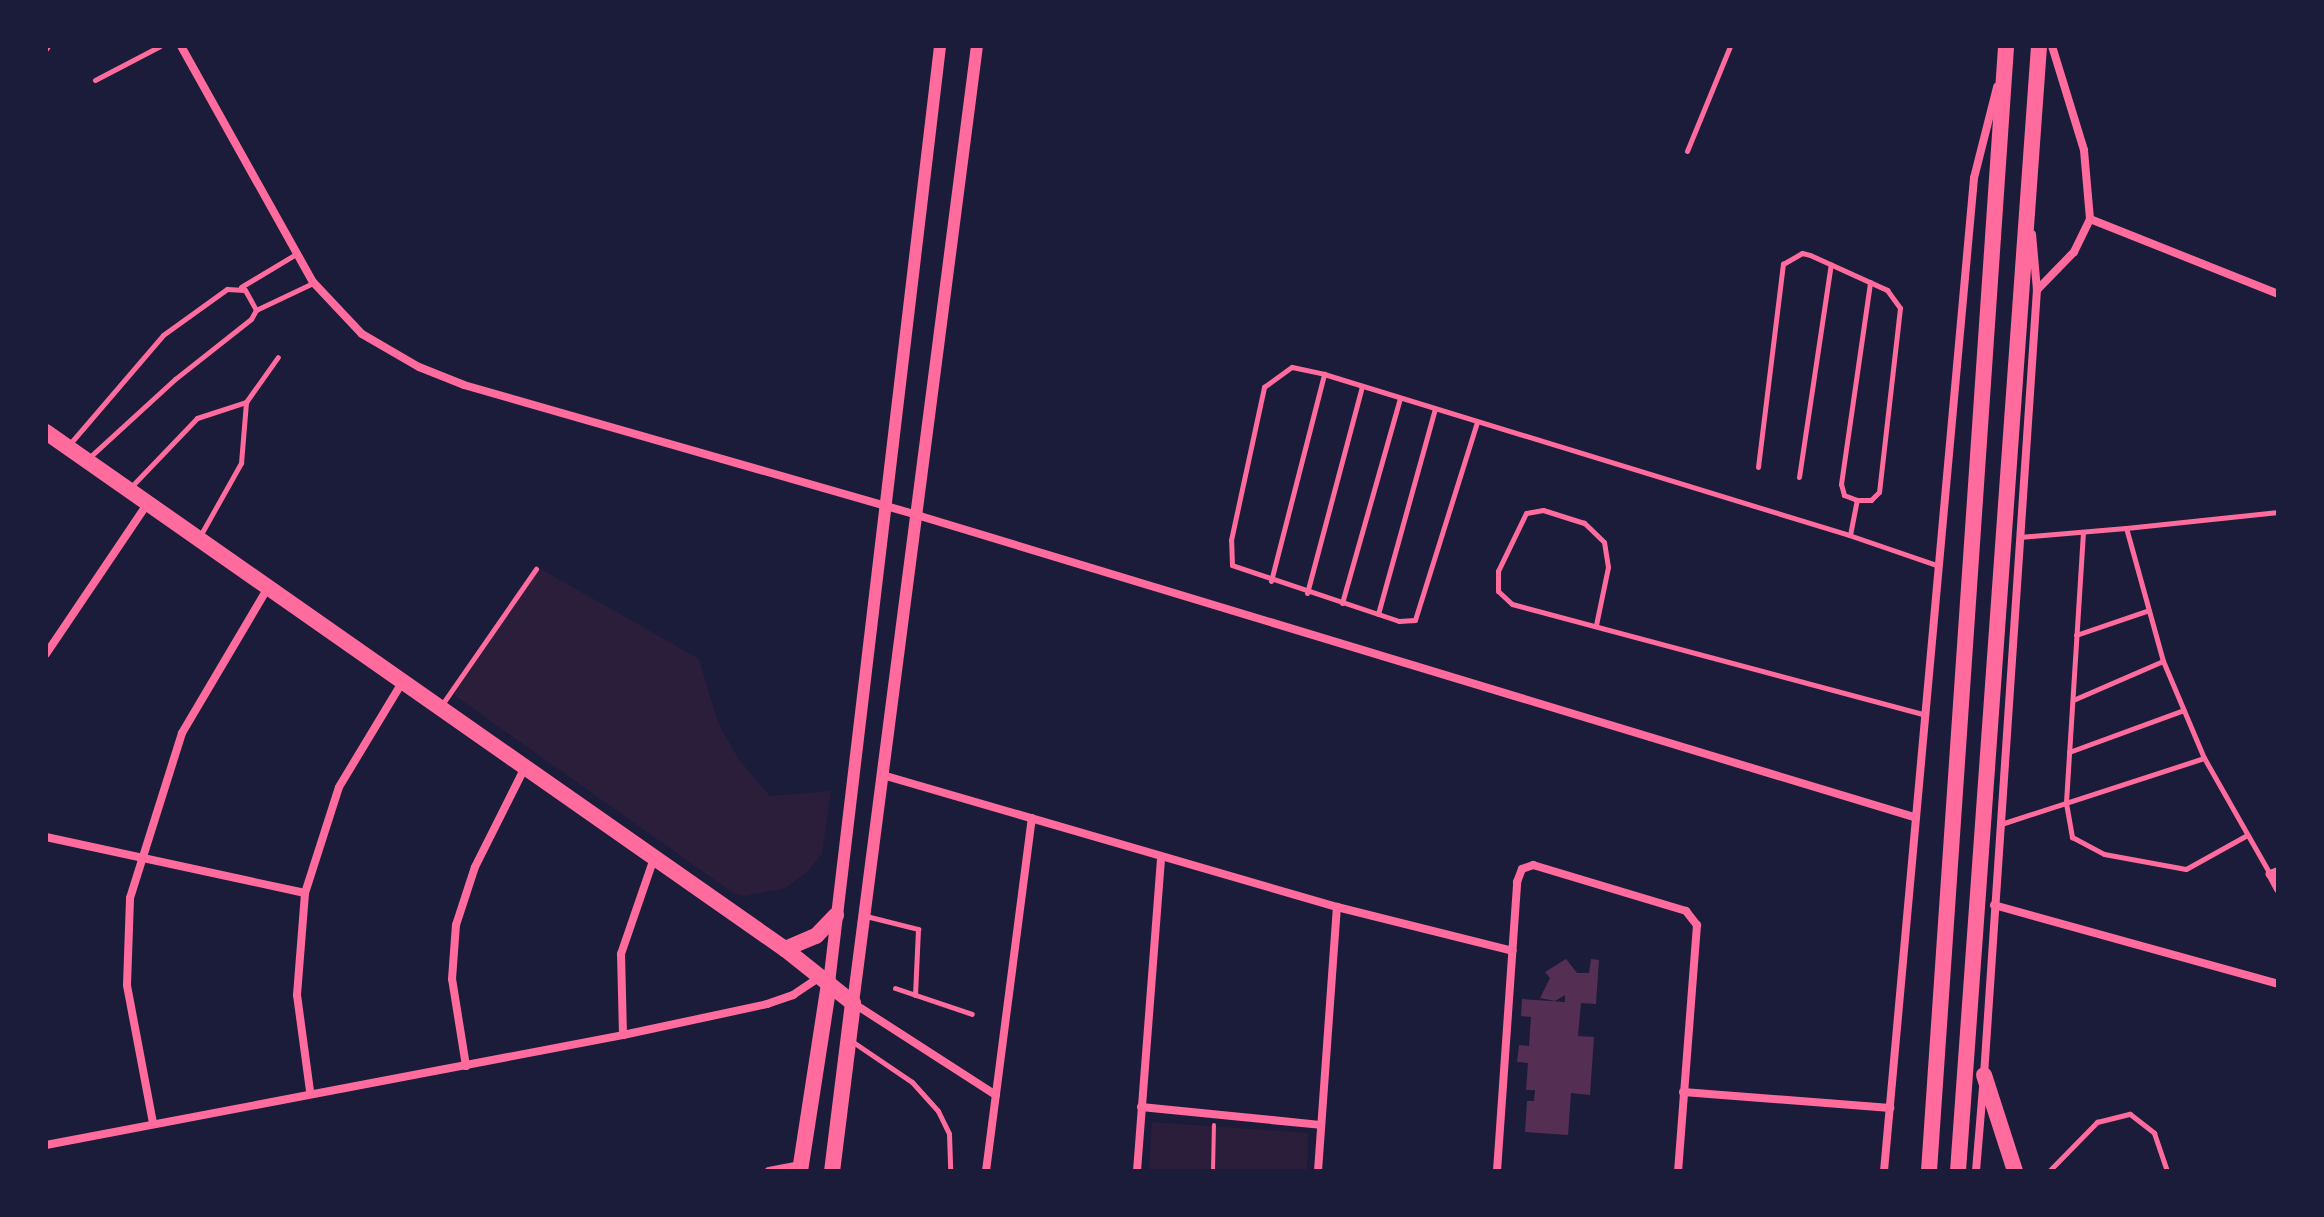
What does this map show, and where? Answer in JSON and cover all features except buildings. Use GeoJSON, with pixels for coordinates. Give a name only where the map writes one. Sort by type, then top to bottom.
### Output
{"type":"FeatureCollection","features":[{"type":"Feature","properties":{"kind":"main road"},"geometry":{"type":"LineString","coordinates":[[1929,1171],[2006,46]]}},
{"type":"Feature","properties":{"kind":"main road"},"geometry":{"type":"LineString","coordinates":[[1958,1171],[2039,46]]}},
{"type":"Feature","properties":{"kind":"main road"},"geometry":{"type":"LineString","coordinates":[[46,432],[785,949],[853,1003],[832,1171]]}},
{"type":"Feature","properties":{"kind":"main road"},"geometry":{"type":"LineString","coordinates":[[785,949],[816,936],[836,915]]}},
{"type":"Feature","properties":{"kind":"main road"},"geometry":{"type":"LineString","coordinates":[[801,1168],[825,980]]}},
{"type":"Feature","properties":{"kind":"main road"},"geometry":{"type":"LineString","coordinates":[[1984,1075],[2015,1171]]}},
{"type":"Feature","properties":{"kind":"street"},"geometry":{"type":"LineString","coordinates":[[181,46],[313,282],[362,334],[419,367],[1914,817]]}},
{"type":"Feature","properties":{"kind":"street"},"geometry":{"type":"LineString","coordinates":[[46,1145],[310,1091],[466,1066],[623,1035],[767,1004],[825,980],[836,915],[940,46]]}},
{"type":"Feature","properties":{"kind":"street"},"geometry":{"type":"LineString","coordinates":[[977,46],[920,516],[853,1003],[996,1095]]}},
{"type":"Feature","properties":{"kind":"street"},"geometry":{"type":"LineString","coordinates":[[2037,290],[2074,252],[2090,219],[2084,150],[2052,46]]}},
{"type":"Feature","properties":{"kind":"street"},"geometry":{"type":"LineString","coordinates":[[1884,1171],[1936,565],[1974,178],[1985,119],[2005,67]]}},
{"type":"Feature","properties":{"kind":"street"},"geometry":{"type":"LineString","coordinates":[[1976,1171],[2037,290],[2029,198]]}},
{"type":"Feature","properties":{"kind":"street"},"geometry":{"type":"LineString","coordinates":[[2090,219],[2278,294]]}},
{"type":"Feature","properties":{"kind":"street"},"geometry":{"type":"LineString","coordinates":[[46,654],[147,504]]}},
{"type":"Feature","properties":{"kind":"street"},"geometry":{"type":"LineString","coordinates":[[153,1123],[132,1025],[125,956],[130,898],[182,733],[267,589]]}},
{"type":"Feature","properties":{"kind":"street"},"geometry":{"type":"LineString","coordinates":[[310,1091],[297,995],[305,893],[339,787],[404,680]]}},
{"type":"Feature","properties":{"kind":"street"},"geometry":{"type":"LineString","coordinates":[[466,1066],[452,979],[456,925],[475,867],[525,767]]}},
{"type":"Feature","properties":{"kind":"street"},"geometry":{"type":"LineString","coordinates":[[886,776],[1161,858],[1337,907],[1513,951]]}},
{"type":"Feature","properties":{"kind":"street"},"geometry":{"type":"LineString","coordinates":[[986,1171],[1032,818]]}},
{"type":"Feature","properties":{"kind":"street"},"geometry":{"type":"LineString","coordinates":[[46,837],[144,854],[305,893]]}},
{"type":"Feature","properties":{"kind":"street"},"geometry":{"type":"LineString","coordinates":[[623,1035],[621,954],[654,857]]}},
{"type":"Feature","properties":{"kind":"street"},"geometry":{"type":"LineString","coordinates":[[1137,1171],[1161,858]]}},
{"type":"Feature","properties":{"kind":"street"},"geometry":{"type":"LineString","coordinates":[[1497,1171],[1519,873],[1533,865],[1686,911],[1699,939],[1678,1171]]}},
{"type":"Feature","properties":{"kind":"street"},"geometry":{"type":"LineString","coordinates":[[2274,873],[2278,889]]}},
{"type":"Feature","properties":{"kind":"street"},"geometry":{"type":"LineString","coordinates":[[1994,905],[2278,984]]}},
{"type":"Feature","properties":{"kind":"street"},"geometry":{"type":"LineString","coordinates":[[1318,1171],[1337,907]]}},
{"type":"Feature","properties":{"kind":"street"},"geometry":{"type":"LineString","coordinates":[[1683,1092],[1890,1108]]}},
{"type":"Feature","properties":{"kind":"street"},"geometry":{"type":"LineString","coordinates":[[1141,1107],[1320,1125]]}},
{"type":"Feature","properties":{"kind":"street"},"geometry":{"type":"LineString","coordinates":[[769,1171],[801,1168]]}},
{"type":"Feature","properties":{"kind":"lane"},"geometry":{"type":"LineString","coordinates":[[95,80],[160,46]]}},
{"type":"Feature","properties":{"kind":"lane"},"geometry":{"type":"LineString","coordinates":[[1687,151],[1730,46]]}},
{"type":"Feature","properties":{"kind":"lane"},"geometry":{"type":"LineString","coordinates":[[1758,467],[1783,264],[1802,253],[1870,282],[1893,295],[1900,317],[1879,492],[1871,500],[1857,500],[1842,490],[1842,472],[1870,282]]}},
{"type":"Feature","properties":{"kind":"lane"},"geometry":{"type":"LineString","coordinates":[[67,446],[163,335],[227,289],[241,287],[296,254]]}},
{"type":"Feature","properties":{"kind":"lane"},"geometry":{"type":"LineString","coordinates":[[1799,477],[1831,264]]}},
{"type":"Feature","properties":{"kind":"lane"},"geometry":{"type":"LineString","coordinates":[[86,460],[256,310],[313,282]]}},
{"type":"Feature","properties":{"kind":"lane"},"geometry":{"type":"LineString","coordinates":[[241,287],[256,310]]}},
{"type":"Feature","properties":{"kind":"lane"},"geometry":{"type":"LineString","coordinates":[[198,540],[241,463],[246,402],[278,357]]}},
{"type":"Feature","properties":{"kind":"lane"},"geometry":{"type":"LineString","coordinates":[[1477,422],[1419,616],[1406,622],[1239,572],[1230,555],[1264,387],[1292,367],[1324,374],[1849,535],[1936,565]]}},
{"type":"Feature","properties":{"kind":"lane"},"geometry":{"type":"LineString","coordinates":[[1271,581],[1324,374]]}},
{"type":"Feature","properties":{"kind":"lane"},"geometry":{"type":"LineString","coordinates":[[1307,593],[1362,387]]}},
{"type":"Feature","properties":{"kind":"lane"},"geometry":{"type":"LineString","coordinates":[[1342,603],[1400,398]]}},
{"type":"Feature","properties":{"kind":"lane"},"geometry":{"type":"LineString","coordinates":[[127,491],[197,418],[246,402]]}},
{"type":"Feature","properties":{"kind":"lane"},"geometry":{"type":"LineString","coordinates":[[1378,614],[1435,409]]}},
{"type":"Feature","properties":{"kind":"lane"},"geometry":{"type":"LineString","coordinates":[[1849,535],[1857,500]]}},
{"type":"Feature","properties":{"kind":"lane"},"geometry":{"type":"LineString","coordinates":[[1596,625],[1608,567],[1604,542],[1592,528],[1570,518],[1543,510],[1526,513],[1498,571],[1498,591],[1532,611],[1596,625],[1923,714]]}},
{"type":"Feature","properties":{"kind":"lane"},"geometry":{"type":"LineString","coordinates":[[2020,537],[2278,512]]}},
{"type":"Feature","properties":{"kind":"lane"},"geometry":{"type":"LineString","coordinates":[[2126,528],[2146,611],[2163,661],[2204,758],[2247,835],[2274,873]]}},
{"type":"Feature","properties":{"kind":"lane"},"geometry":{"type":"LineString","coordinates":[[2083,532],[2066,803],[2069,829],[2084,847],[2168,869],[2197,866],[2247,835]]}},
{"type":"Feature","properties":{"kind":"lane"},"geometry":{"type":"LineString","coordinates":[[441,706],[536,569]]}},
{"type":"Feature","properties":{"kind":"lane"},"geometry":{"type":"LineString","coordinates":[[2076,635],[2146,611]]}},
{"type":"Feature","properties":{"kind":"lane"},"geometry":{"type":"LineString","coordinates":[[2073,700],[2163,661]]}},
{"type":"Feature","properties":{"kind":"lane"},"geometry":{"type":"LineString","coordinates":[[2069,752],[2184,710]]}},
{"type":"Feature","properties":{"kind":"lane"},"geometry":{"type":"LineString","coordinates":[[2000,824],[2204,758]]}},
{"type":"Feature","properties":{"kind":"lane"},"geometry":{"type":"LineString","coordinates":[[865,916],[918,929],[915,995]]}},
{"type":"Feature","properties":{"kind":"lane"},"geometry":{"type":"LineString","coordinates":[[895,988],[972,1014]]}},
{"type":"Feature","properties":{"kind":"lane"},"geometry":{"type":"LineString","coordinates":[[848,1040],[880,1057],[930,1100],[949,1134],[950,1171]]}},
{"type":"Feature","properties":{"kind":"lane"},"geometry":{"type":"LineString","coordinates":[[2049,1171],[2097,1122],[2122,1114],[2139,1117],[2154,1133],[2167,1171]]}},
{"type":"Feature","properties":{"kind":"path"},"geometry":{"type":"LineString","coordinates":[[1213,1171],[1214,1115]]}},
{"type":"Feature","properties":{"kind":"shaded area"},"geometry":{"type":"Polygon","coordinates":[[[539,568],[699,659],[718,723],[738,758],[770,796],[831,791],[822,854],[808,871],[786,888],[745,896],[733,893],[454,695],[539,568]]]}},
{"type":"Feature","properties":{"kind":"shaded area"},"geometry":{"type":"Polygon","coordinates":[[[1152,1122],[1308,1133],[1307,1171],[1149,1171],[1152,1122]]]}}]}
